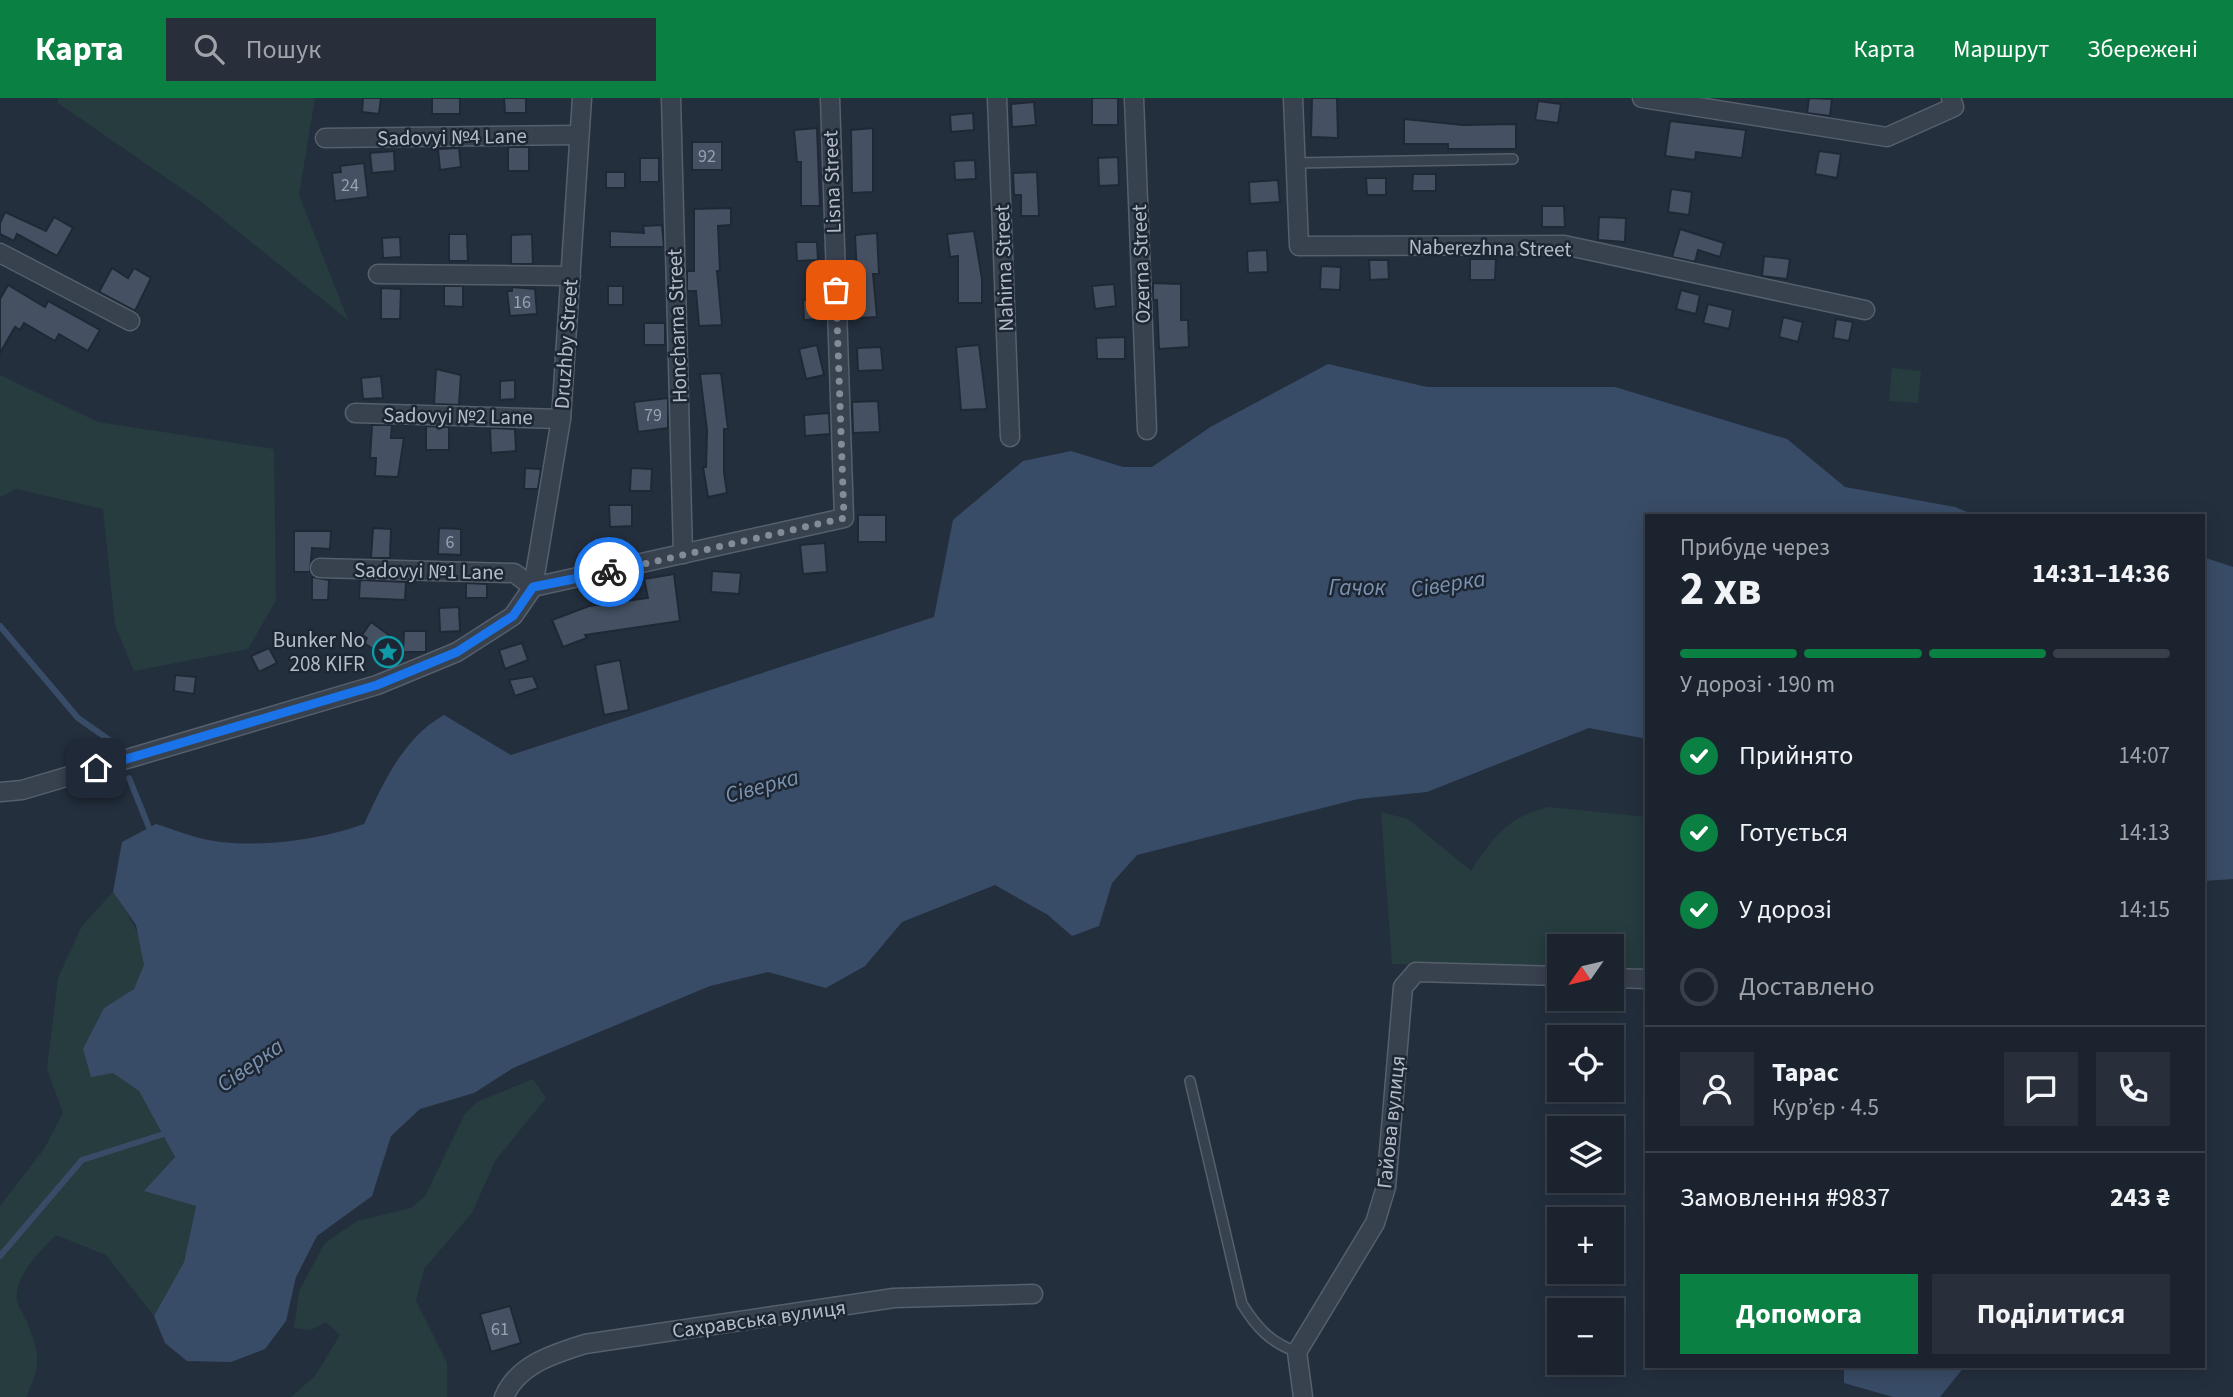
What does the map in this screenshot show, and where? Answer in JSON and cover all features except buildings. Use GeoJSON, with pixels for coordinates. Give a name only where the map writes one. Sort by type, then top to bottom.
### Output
{"type":"FeatureCollection","features":[{"type":"Feature","properties":{"kind":"street","name":"Druzhby Street"},"geometry":{"type":"LineString","coordinates":[[533,587],[561,419],[582,98]]}},
{"type":"Feature","properties":{"kind":"street","name":"Honcharna Street"},"geometry":{"type":"LineString","coordinates":[[671,98],[683,554]]}},
{"type":"Feature","properties":{"kind":"street","name":"Lisna Street"},"geometry":{"type":"LineString","coordinates":[[683,554],[844,518],[830,98]]}},
{"type":"Feature","properties":{"kind":"street","name":"Nahirna Street"},"geometry":{"type":"LineString","coordinates":[[997,98],[1010,437]]}},
{"type":"Feature","properties":{"kind":"street","name":"Ozerna Street"},"geometry":{"type":"LineString","coordinates":[[1134,98],[1147,430]]}},
{"type":"Feature","properties":{"kind":"street","name":"Naberezhna Street"},"geometry":{"type":"LineString","coordinates":[[1293,98],[1299,246],[1564,246],[1865,310]]}},
{"type":"Feature","properties":{"kind":"street"},"geometry":{"type":"LineString","coordinates":[[1642,98],[1887,137],[1954,107],[1951,98]]}},
{"type":"Feature","properties":{"kind":"street","name":"Sadovyi №4 Lane"},"geometry":{"type":"LineString","coordinates":[[325,138],[579,135]]}},
{"type":"Feature","properties":{"kind":"street"},"geometry":{"type":"LineString","coordinates":[[0,253],[130,321]]}},
{"type":"Feature","properties":{"kind":"street"},"geometry":{"type":"LineString","coordinates":[[378,274],[570,276]]}},
{"type":"Feature","properties":{"kind":"street","name":"Sadovyi №2 Lane"},"geometry":{"type":"LineString","coordinates":[[355,414],[561,419]]}},
{"type":"Feature","properties":{"kind":"street"},"geometry":{"type":"LineString","coordinates":[[0,792],[22,790],[377,685],[457,652],[513,616],[533,587],[683,554]]}},
{"type":"Feature","properties":{"kind":"street","name":"Sadovyi №1 Lane"},"geometry":{"type":"LineString","coordinates":[[320,568],[514,573],[533,587]]}},
{"type":"Feature","properties":{"kind":"street","name":"Гайова вулиця"},"geometry":{"type":"LineString","coordinates":[[1297,1352],[1375,1223],[1382,1199],[1395,1102],[1403,987],[1416,972],[1547,976]]}},
{"type":"Feature","properties":{"kind":"street"},"geometry":{"type":"LineString","coordinates":[[1624,978],[1645,979]]}},
{"type":"Feature","properties":{"kind":"street","name":"Сахравська вулиця"},"geometry":{"type":"LineString","coordinates":[[504,1397],[508,1388],[527,1368],[553,1354],[585,1344],[894,1298],[1033,1294]]}},
{"type":"Feature","properties":{"kind":"street"},"geometry":{"type":"LineString","coordinates":[[1297,1352],[1303,1397]]}},
{"type":"Feature","properties":{"kind":"lane"},"geometry":{"type":"LineString","coordinates":[[1296,163],[1513,159]]}},
{"type":"Feature","properties":{"kind":"lane"},"geometry":{"type":"LineString","coordinates":[[1191,1081],[1242,1304],[1257,1328],[1276,1344],[1297,1352]]}},
{"type":"Feature","properties":{"kind":"green space"},"geometry":{"type":"Polygon","coordinates":[[[58,98],[315,98],[299,195],[348,320],[204,204],[58,103],[58,98]]]}},
{"type":"Feature","properties":{"kind":"green space"},"geometry":{"type":"Polygon","coordinates":[[[1892,368],[1921,371],[1918,403],[1889,401],[1892,368]]]}},
{"type":"Feature","properties":{"kind":"green space"},"geometry":{"type":"Polygon","coordinates":[[[0,375],[98,422],[274,449],[276,600],[248,649],[134,671],[115,625],[103,509],[16,489],[0,497],[0,375]]]}},
{"type":"Feature","properties":{"kind":"green space"},"geometry":{"type":"Polygon","coordinates":[[[1549,807],[1645,817],[1645,969],[1624,968],[1624,934],[1547,934],[1547,968],[1392,964],[1381,812],[1408,819],[1471,871],[1495,838],[1522,816],[1549,807]]]}},
{"type":"Feature","properties":{"kind":"green space"},"geometry":{"type":"Polygon","coordinates":[[[113,892],[140,940],[144,967],[132,990],[104,1008],[113,1073],[139,1091],[175,1157],[145,1191],[196,1206],[184,1262],[154,1316],[106,1255],[56,1235],[30,1264],[17,1291],[18,1302],[36,1350],[35,1375],[26,1397],[0,1397],[0,1206],[44,1149],[63,1113],[47,1069],[58,978],[82,926],[113,892]]]}},
{"type":"Feature","properties":{"kind":"green space"},"geometry":{"type":"Polygon","coordinates":[[[533,1079],[546,1098],[495,1161],[472,1213],[424,1269],[416,1301],[447,1363],[447,1397],[291,1397],[315,1376],[340,1335],[326,1322],[311,1330],[294,1328],[299,1291],[325,1243],[357,1221],[411,1208],[425,1196],[465,1114],[477,1102],[533,1079]]]}},
{"type":"Feature","properties":{"kind":"water","name":"Гачок"},"geometry":{"type":"Polygon","coordinates":[[[1328,364],[1427,387],[1615,387],[1787,439],[1845,487],[1955,507],[1972,514],[1645,514],[1645,739],[1589,728],[1427,792],[1358,799],[1137,855],[1112,883],[1099,926],[1072,936],[1048,915],[995,885],[902,922],[865,966],[826,988],[768,972],[710,986],[513,1068],[474,1093],[420,1109],[391,1136],[372,1196],[317,1236],[296,1277],[286,1321],[265,1349],[231,1362],[187,1361],[165,1343],[154,1316],[184,1262],[196,1206],[144,1191],[175,1157],[139,1091],[113,1073],[91,1077],[83,1049],[104,1008],[134,989],[144,965],[136,925],[113,892],[122,842],[156,824],[207,840],[251,844],[290,841],[347,830],[364,824],[396,762],[417,736],[444,715],[511,755],[934,617],[953,520],[1023,461],[1071,451],[1123,467],[1152,467],[1212,426],[1328,364]]]}},
{"type":"Feature","properties":{"kind":"water"},"geometry":{"type":"Polygon","coordinates":[[[2205,558],[2233,567],[2233,879],[2205,881],[2205,558]]]}},
{"type":"Feature","properties":{"kind":"water"},"geometry":{"type":"Polygon","coordinates":[[[1844,1368],[1963,1368],[1940,1397],[1893,1397],[1844,1383],[1844,1368]]]}},
{"type":"Feature","properties":{"kind":"waterway"},"geometry":{"type":"LineString","coordinates":[[0,626],[78,718],[122,749]]}},
{"type":"Feature","properties":{"kind":"waterway"},"geometry":{"type":"LineString","coordinates":[[129,778],[152,835]]}},
{"type":"Feature","properties":{"kind":"waterway","name":"Сіверка"},"geometry":{"type":"LineString","coordinates":[[0,1256],[82,1160],[170,1132]]}},
{"type":"Feature","properties":{"kind":"way so far"},"geometry":{"type":"LineString","coordinates":[[609,572],[844,518],[836,290]]}},
{"type":"Feature","properties":{"kind":"place","name":"Bunker No 208 KIFR"},"geometry":{"type":"Point","coordinates":[388,652]}},
{"type":"Feature","properties":{"kind":"route"},"geometry":{"type":"LineString","coordinates":[[96,768],[377,685],[457,652],[513,616],[533,587],[609,572]]}}]}
